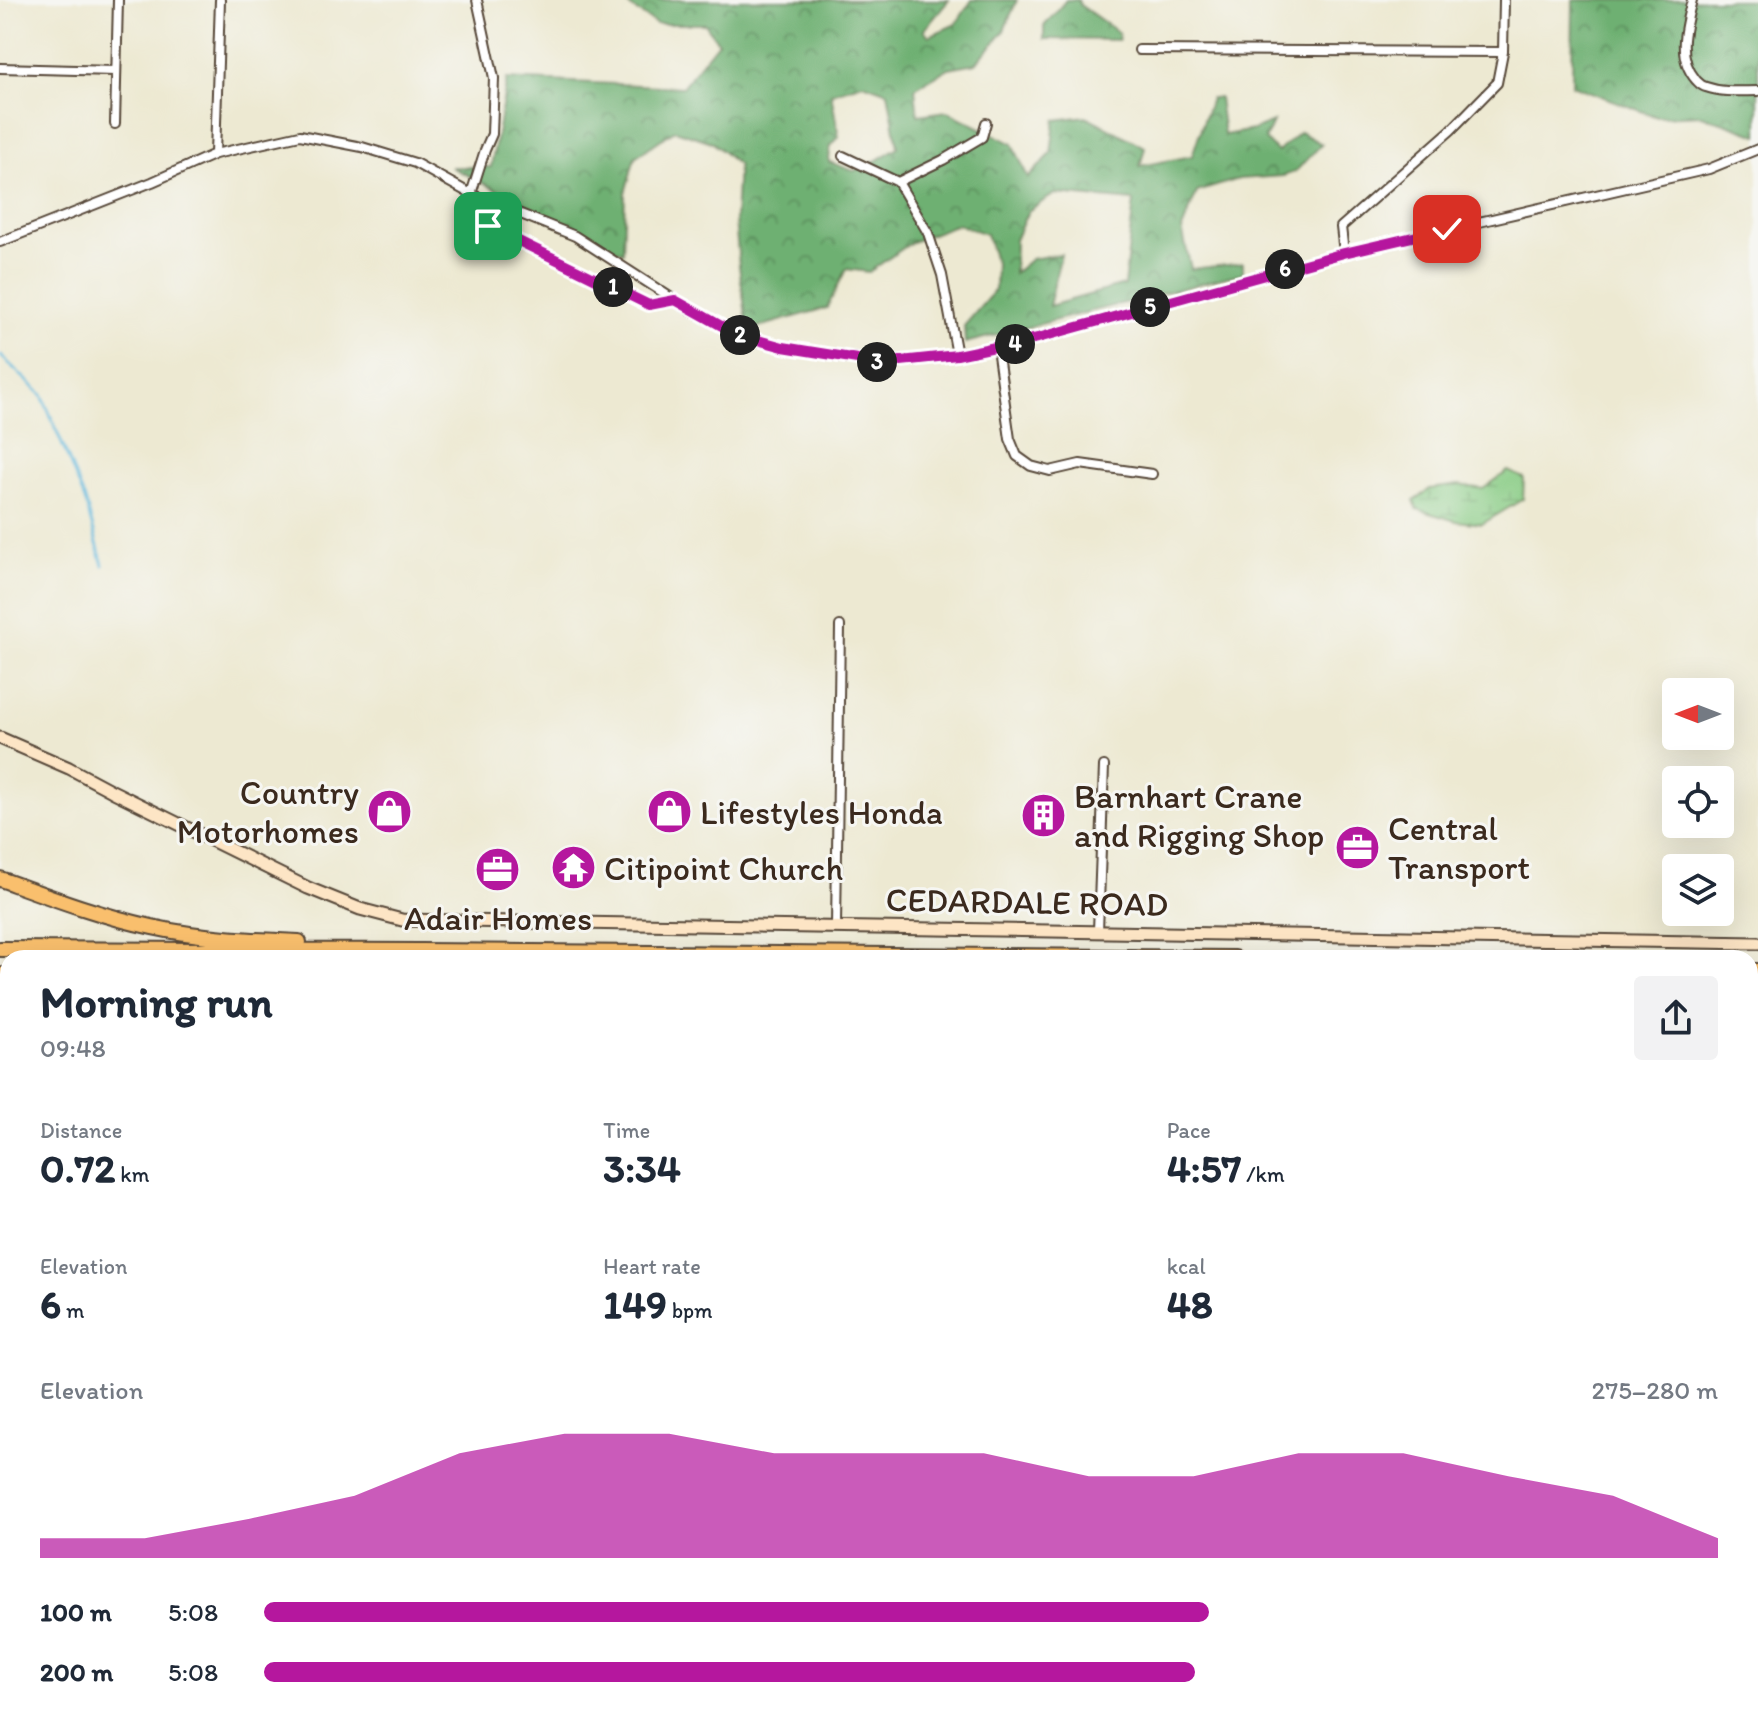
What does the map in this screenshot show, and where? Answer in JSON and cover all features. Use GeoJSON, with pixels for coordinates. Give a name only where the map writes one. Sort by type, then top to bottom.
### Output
{"type":"FeatureCollection","features":[{"type":"Feature","properties":{"kind":"highway"},"geometry":{"type":"LineString","coordinates":[[0,879],[112,917],[176,932],[408,950]]}},
{"type":"Feature","properties":{"kind":"highway"},"geometry":{"type":"LineString","coordinates":[[0,949],[210,950]]}},
{"type":"Feature","properties":{"kind":"street"},"geometry":{"type":"LineString","coordinates":[[115,124],[118,0]]}},
{"type":"Feature","properties":{"kind":"street"},"geometry":{"type":"LineString","coordinates":[[215,154],[220,0]]}},
{"type":"Feature","properties":{"kind":"street"},"geometry":{"type":"LineString","coordinates":[[471,194],[492,134],[493,120],[494,78],[477,0]]}},
{"type":"Feature","properties":{"kind":"street"},"geometry":{"type":"LineString","coordinates":[[1344,253],[1341,227],[1451,130],[1497,83],[1503,52],[1504,0]]}},
{"type":"Feature","properties":{"kind":"street"},"geometry":{"type":"LineString","coordinates":[[1692,0],[1685,27],[1683,54],[1688,71],[1703,87],[1758,91]]}},
{"type":"Feature","properties":{"kind":"street"},"geometry":{"type":"LineString","coordinates":[[1139,50],[1503,52]]}},
{"type":"Feature","properties":{"kind":"street"},"geometry":{"type":"LineString","coordinates":[[0,68],[115,71]]}},
{"type":"Feature","properties":{"kind":"street"},"geometry":{"type":"LineString","coordinates":[[898,182],[982,137],[986,123]]}},
{"type":"Feature","properties":{"kind":"street"},"geometry":{"type":"LineString","coordinates":[[0,242],[215,154],[300,135],[362,147],[415,163],[484,200],[575,236],[675,300],[736,334],[783,347],[882,363],[957,355],[1038,338],[1344,253],[1709,169],[1758,149]]}},
{"type":"Feature","properties":{"kind":"street"},"geometry":{"type":"LineString","coordinates":[[843,156],[898,182],[928,233],[942,275],[957,355]]}},
{"type":"Feature","properties":{"kind":"street"},"geometry":{"type":"LineString","coordinates":[[484,200],[480,208],[481,217],[488,226],[649,305],[675,300]]}},
{"type":"Feature","properties":{"kind":"street"},"geometry":{"type":"LineString","coordinates":[[997,348],[1010,439],[1017,456],[1031,466],[1050,471],[1080,464],[1152,474]]}},
{"type":"Feature","properties":{"kind":"street"},"geometry":{"type":"LineString","coordinates":[[836,927],[840,626]]}},
{"type":"Feature","properties":{"kind":"street","name":"CEDARDALE ROAD"},"geometry":{"type":"LineString","coordinates":[[0,738],[69,768],[308,888],[360,909],[402,920],[1758,943]]}},
{"type":"Feature","properties":{"kind":"street"},"geometry":{"type":"LineString","coordinates":[[1098,931],[1104,766]]}},
{"type":"Feature","properties":{"kind":"green space"},"geometry":{"type":"Polygon","coordinates":[[[632,0],[949,0],[924,30],[929,36],[956,24],[972,0],[1017,0],[1003,33],[976,63],[949,68],[915,88],[918,115],[947,111],[1013,144],[1028,178],[1051,154],[1055,120],[1086,116],[1145,147],[1140,166],[1192,156],[1211,98],[1219,98],[1224,135],[1253,130],[1273,122],[1265,140],[1278,152],[1300,132],[1322,144],[1295,172],[1283,176],[1239,179],[1197,192],[1182,229],[1191,269],[1243,263],[1243,273],[965,343],[964,326],[995,290],[996,263],[986,234],[957,224],[912,242],[869,272],[846,269],[827,308],[748,330],[735,219],[738,165],[712,142],[675,130],[635,157],[625,193],[623,252],[600,245],[451,167],[491,167],[507,79],[682,87],[718,42],[705,24],[656,24],[626,4],[632,0]],[[863,83],[831,93],[839,137],[830,147],[829,162],[854,171],[898,147],[888,92],[863,83]],[[1055,194],[1028,211],[1015,240],[1014,273],[1031,259],[1061,254],[1049,306],[1124,285],[1134,201],[1055,194]]]}},
{"type":"Feature","properties":{"kind":"green space"},"geometry":{"type":"Polygon","coordinates":[[[1066,0],[1078,0],[1080,5],[1118,32],[1119,40],[1044,39],[1044,26],[1066,0]]]}},
{"type":"Feature","properties":{"kind":"green space"},"geometry":{"type":"Polygon","coordinates":[[[1573,0],[1758,0],[1758,135],[1702,115],[1657,117],[1572,85],[1573,0]]]}},
{"type":"Feature","properties":{"kind":"green space"},"geometry":{"type":"Polygon","coordinates":[[[1508,471],[1524,478],[1523,499],[1482,524],[1456,521],[1417,509],[1414,501],[1430,489],[1459,485],[1483,489],[1508,471]]]}},
{"type":"Feature","properties":{"kind":"waterway"},"geometry":{"type":"LineString","coordinates":[[0,355],[42,395],[85,500],[103,565]]}},
{"type":"Feature","properties":{"kind":"place","name":"Country Motorhomes"},"geometry":{"type":"Point","coordinates":[390,812]}},
{"type":"Feature","properties":{"kind":"place","name":"Lifestyles Honda"},"geometry":{"type":"Point","coordinates":[669,812]}},
{"type":"Feature","properties":{"kind":"place","name":"Barnhart Crane and Rigging Shop"},"geometry":{"type":"Point","coordinates":[1043,816]}},
{"type":"Feature","properties":{"kind":"place","name":"Central Transport"},"geometry":{"type":"Point","coordinates":[1357,848]}},
{"type":"Feature","properties":{"kind":"place","name":"Citipoint Church"},"geometry":{"type":"Point","coordinates":[573,868]}},
{"type":"Feature","properties":{"kind":"place","name":"Adair Homes"},"geometry":{"type":"Point","coordinates":[498,870]}},
{"type":"Feature","properties":{"kind":"route"},"geometry":{"type":"LineString","coordinates":[[488,226],[649,305],[675,300],[736,334],[783,347],[882,363],[997,348],[1344,253],[1447,229]]}}]}
